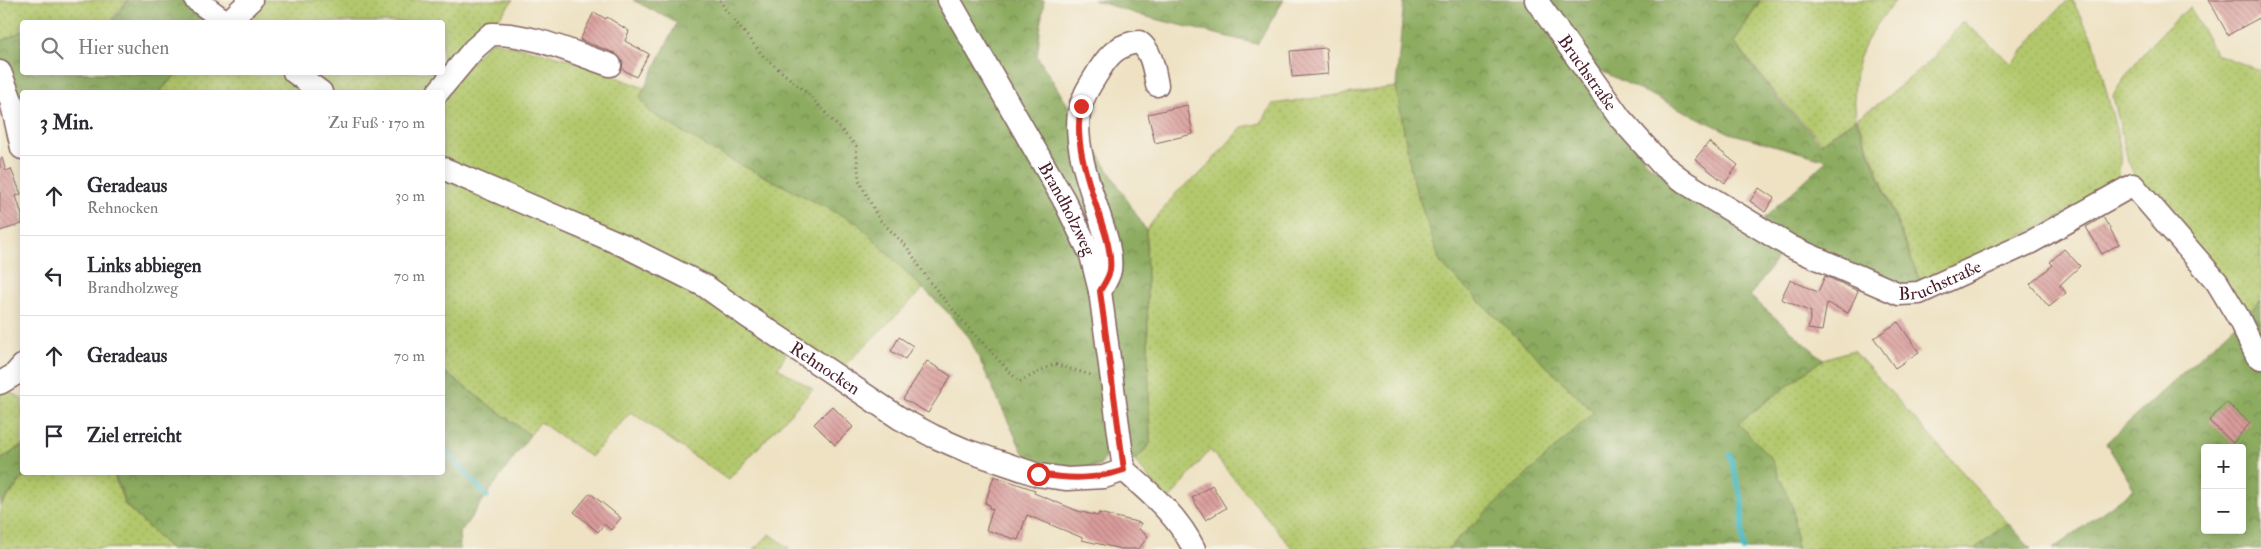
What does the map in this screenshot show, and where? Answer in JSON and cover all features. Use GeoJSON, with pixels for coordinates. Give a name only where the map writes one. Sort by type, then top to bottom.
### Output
{"type":"FeatureCollection","features":[{"type":"Feature","properties":{"kind":"street"},"geometry":{"type":"LineString","coordinates":[[196,0],[224,20]]}},
{"type":"Feature","properties":{"kind":"street"},"geometry":{"type":"LineString","coordinates":[[229,20],[250,0]]}},
{"type":"Feature","properties":{"kind":"street","name":"Brandholzweg"},"geometry":{"type":"LineString","coordinates":[[949,0],[1064,200],[1091,255],[1100,291],[1124,470]]}},
{"type":"Feature","properties":{"kind":"street","name":"Bruchstraße"},"geometry":{"type":"LineString","coordinates":[[1536,0],[1620,118],[1661,164],[1686,183],[1791,247],[1899,294],[1919,293],[2031,242],[2133,185],[2217,282],[2238,317],[2257,356],[2261,358]]}},
{"type":"Feature","properties":{"kind":"street"},"geometry":{"type":"LineString","coordinates":[[440,90],[474,49],[491,34],[510,35],[541,42],[610,65]]}},
{"type":"Feature","properties":{"kind":"street"},"geometry":{"type":"LineString","coordinates":[[1100,291],[1109,273],[1110,261],[1106,239],[1084,160],[1079,133],[1081,106],[1086,91],[1108,57],[1123,45],[1139,42],[1144,46],[1148,51],[1157,85]]}},
{"type":"Feature","properties":{"kind":"street"},"geometry":{"type":"LineString","coordinates":[[0,72],[12,100],[20,138]]}},
{"type":"Feature","properties":{"kind":"street"},"geometry":{"type":"LineString","coordinates":[[298,75],[318,90]]}},
{"type":"Feature","properties":{"kind":"street","name":"Rehnocken"},"geometry":{"type":"LineString","coordinates":[[445,169],[623,245],[705,286],[901,419],[933,436],[965,450],[1038,474],[1067,479],[1104,477],[1124,470]]}},
{"type":"Feature","properties":{"kind":"street"},"geometry":{"type":"LineString","coordinates":[[0,383],[14,375],[20,368]]}},
{"type":"Feature","properties":{"kind":"street"},"geometry":{"type":"LineString","coordinates":[[1124,470],[1165,506],[1188,537],[1194,549]]}},
{"type":"Feature","properties":{"kind":"path"},"geometry":{"type":"LineString","coordinates":[[720,0],[725,9],[764,57],[808,94],[856,146],[859,180],[879,219],[907,247],[929,282],[1019,382],[1054,364],[1111,381]]}},
{"type":"Feature","properties":{"kind":"green space"},"geometry":{"type":"Polygon","coordinates":[[[0,0],[128,0],[111,20],[20,20],[20,32],[0,42],[0,0]]]}},
{"type":"Feature","properties":{"kind":"green space"},"geometry":{"type":"Polygon","coordinates":[[[129,0],[184,0],[210,20],[113,20],[129,0]]]}},
{"type":"Feature","properties":{"kind":"green space"},"geometry":{"type":"Polygon","coordinates":[[[263,0],[513,0],[492,27],[434,90],[326,90],[306,75],[445,75],[445,20],[244,19],[263,0]]]}},
{"type":"Feature","properties":{"kind":"green space"},"geometry":{"type":"Polygon","coordinates":[[[633,0],[1044,0],[1037,56],[1146,230],[1150,444],[1135,461],[1108,454],[1100,466],[1066,473],[1037,467],[1022,451],[969,337],[948,313],[857,223],[716,152],[650,112],[640,97],[677,23],[633,0]]]}},
{"type":"Feature","properties":{"kind":"green space"},"geometry":{"type":"Polygon","coordinates":[[[1093,0],[1284,0],[1257,44],[1143,16],[1093,0]]]}},
{"type":"Feature","properties":{"kind":"green space"},"geometry":{"type":"Polygon","coordinates":[[[1404,0],[1532,0],[1649,165],[1783,250],[1750,296],[1823,359],[1738,423],[1771,458],[1793,508],[1797,549],[1447,549],[1594,412],[1441,264],[1413,181],[1396,87],[1404,0]]]}},
{"type":"Feature","properties":{"kind":"green space"},"geometry":{"type":"Polygon","coordinates":[[[1544,0],[1760,0],[1734,42],[1777,98],[1821,143],[1856,119],[1922,286],[1907,290],[1760,222],[1827,160],[1730,133],[1593,67],[1544,0]]]}},
{"type":"Feature","properties":{"kind":"green space"},"geometry":{"type":"Polygon","coordinates":[[[1761,0],[1896,0],[1875,28],[1861,54],[1855,82],[1856,118],[1822,142],[1778,97],[1734,42],[1761,0]]]}},
{"type":"Feature","properties":{"kind":"green space"},"geometry":{"type":"Polygon","coordinates":[[[2069,0],[2072,0],[2094,42],[2121,150],[2119,176],[2112,190],[1922,286],[1857,118],[1882,101],[1929,62],[1963,21],[2012,64],[2046,23],[2069,0]]]}},
{"type":"Feature","properties":{"kind":"green space"},"geometry":{"type":"Polygon","coordinates":[[[2190,7],[2216,54],[2261,71],[2261,300],[2248,312],[2137,181],[2128,161],[2113,96],[2148,48],[2168,26],[2190,7]]]}},
{"type":"Feature","properties":{"kind":"green space"},"geometry":{"type":"Polygon","coordinates":[[[20,32],[20,75],[175,75],[161,90],[20,90],[20,116],[0,61],[0,42],[20,32]]]}},
{"type":"Feature","properties":{"kind":"green space"},"geometry":{"type":"Polygon","coordinates":[[[491,41],[570,59],[644,88],[640,97],[650,112],[716,152],[857,223],[923,289],[842,368],[445,164],[444,90],[491,41]]]}},
{"type":"Feature","properties":{"kind":"green space"},"geometry":{"type":"Polygon","coordinates":[[[175,75],[284,75],[303,90],[162,90],[175,75]]]}},
{"type":"Feature","properties":{"kind":"green space"},"geometry":{"type":"Polygon","coordinates":[[[1396,87],[1413,181],[1441,264],[1594,412],[1447,549],[1293,549],[1210,450],[1168,501],[1135,461],[1150,444],[1146,230],[1177,192],[1202,172],[1242,127],[1261,123],[1273,104],[1396,87]]]}},
{"type":"Feature","properties":{"kind":"green space"},"geometry":{"type":"Polygon","coordinates":[[[445,176],[698,292],[788,350],[778,368],[813,389],[728,480],[631,412],[591,457],[540,422],[530,435],[445,372],[445,176]]]}},
{"type":"Feature","properties":{"kind":"green space"},"geometry":{"type":"Polygon","coordinates":[[[2261,301],[2261,549],[2053,549],[2134,489],[2106,443],[2261,301]]]}},
{"type":"Feature","properties":{"kind":"green space"},"geometry":{"type":"Polygon","coordinates":[[[1853,350],[2008,523],[1974,549],[1797,549],[1793,508],[1738,423],[1823,359],[1853,350]]]}},
{"type":"Feature","properties":{"kind":"green space"},"geometry":{"type":"Polygon","coordinates":[[[445,372],[530,435],[459,534],[460,549],[171,549],[126,505],[115,475],[445,475],[445,372]]]}},
{"type":"Feature","properties":{"kind":"green space"},"geometry":{"type":"Polygon","coordinates":[[[3,389],[20,397],[20,446],[0,460],[0,391],[3,389]]]}},
{"type":"Feature","properties":{"kind":"green space"},"geometry":{"type":"Polygon","coordinates":[[[20,447],[20,475],[24,475],[0,506],[0,460],[20,447]]]}},
{"type":"Feature","properties":{"kind":"green space"},"geometry":{"type":"Polygon","coordinates":[[[25,475],[114,475],[125,505],[170,548],[0,549],[0,507],[25,475]]]}},
{"type":"Feature","properties":{"kind":"green space"},"geometry":{"type":"Polygon","coordinates":[[[2008,523],[2031,549],[1974,549],[2008,523]]]}},
{"type":"Feature","properties":{"kind":"green space"},"geometry":{"type":"Polygon","coordinates":[[[770,534],[790,549],[754,549],[770,534]]]}},
{"type":"Feature","properties":{"kind":"building"},"geometry":{"type":"Polygon","coordinates":[[[2209,0],[2261,0],[2261,17],[2228,35],[2209,0]]]}},
{"type":"Feature","properties":{"kind":"building"},"geometry":{"type":"Polygon","coordinates":[[[594,12],[606,19],[607,17],[629,31],[625,41],[649,54],[636,77],[622,69],[623,62],[615,53],[580,40],[594,12]]]}},
{"type":"Feature","properties":{"kind":"building"},"geometry":{"type":"Polygon","coordinates":[[[1326,48],[1328,74],[1292,77],[1290,51],[1326,48]]]}},
{"type":"Feature","properties":{"kind":"building"},"geometry":{"type":"Polygon","coordinates":[[[1187,105],[1193,134],[1155,143],[1148,114],[1187,105]]]}},
{"type":"Feature","properties":{"kind":"building"},"geometry":{"type":"Polygon","coordinates":[[[1709,142],[1738,165],[1725,183],[1695,159],[1709,142]]]}},
{"type":"Feature","properties":{"kind":"building"},"geometry":{"type":"Polygon","coordinates":[[[2,158],[6,171],[11,169],[20,192],[20,194],[16,196],[20,209],[20,225],[0,231],[0,159],[2,158]]]}},
{"type":"Feature","properties":{"kind":"building"},"geometry":{"type":"Polygon","coordinates":[[[1759,188],[1774,198],[1765,212],[1750,201],[1759,188]]]}},
{"type":"Feature","properties":{"kind":"building"},"geometry":{"type":"Polygon","coordinates":[[[2103,217],[2119,244],[2102,254],[2086,227],[2103,217]]]}},
{"type":"Feature","properties":{"kind":"building"},"geometry":{"type":"Polygon","coordinates":[[[2064,249],[2080,266],[2060,285],[2066,293],[2049,307],[2030,284],[2053,265],[2050,262],[2064,249]]]}},
{"type":"Feature","properties":{"kind":"building"},"geometry":{"type":"Polygon","coordinates":[[[1825,276],[1858,291],[1848,313],[1827,303],[1822,331],[1808,329],[1811,312],[1781,299],[1790,280],[1818,292],[1825,276]]]}},
{"type":"Feature","properties":{"kind":"building"},"geometry":{"type":"Polygon","coordinates":[[[1898,322],[1919,352],[1895,368],[1874,338],[1898,322]]]}},
{"type":"Feature","properties":{"kind":"building"},"geometry":{"type":"Polygon","coordinates":[[[899,337],[913,346],[905,359],[891,351],[899,337]]]}},
{"type":"Feature","properties":{"kind":"building"},"geometry":{"type":"Polygon","coordinates":[[[927,361],[951,376],[928,413],[903,399],[927,361]]]}},
{"type":"Feature","properties":{"kind":"building"},"geometry":{"type":"Polygon","coordinates":[[[2226,402],[2250,423],[2233,443],[2209,421],[2226,402]]]}},
{"type":"Feature","properties":{"kind":"building"},"geometry":{"type":"Polygon","coordinates":[[[832,406],[853,427],[835,445],[814,424],[832,406]]]}},
{"type":"Feature","properties":{"kind":"building"},"geometry":{"type":"Polygon","coordinates":[[[994,476],[1035,490],[1034,493],[1078,511],[1098,516],[1099,513],[1141,523],[1139,529],[1148,536],[1139,549],[1121,549],[1082,540],[1083,538],[1027,515],[1018,540],[986,530],[993,509],[989,508],[990,505],[985,503],[994,476]]]}},
{"type":"Feature","properties":{"kind":"building"},"geometry":{"type":"Polygon","coordinates":[[[1212,485],[1226,508],[1206,520],[1192,498],[1212,485]]]}},
{"type":"Feature","properties":{"kind":"building"},"geometry":{"type":"Polygon","coordinates":[[[590,493],[621,518],[611,530],[604,524],[598,532],[574,512],[590,493]]]}},
{"type":"Feature","properties":{"kind":"waterway"},"geometry":{"type":"LineString","coordinates":[[445,450],[487,496]]}},
{"type":"Feature","properties":{"kind":"waterway"},"geometry":{"type":"LineString","coordinates":[[1730,455],[1742,501],[1743,549]]}},
{"type":"Feature","properties":{"kind":"route"},"geometry":{"type":"LineString","coordinates":[[1038,474],[1067,479],[1104,477],[1124,470],[1100,291],[1109,273],[1110,261],[1106,239],[1084,160],[1079,133],[1081,106]]}}]}
